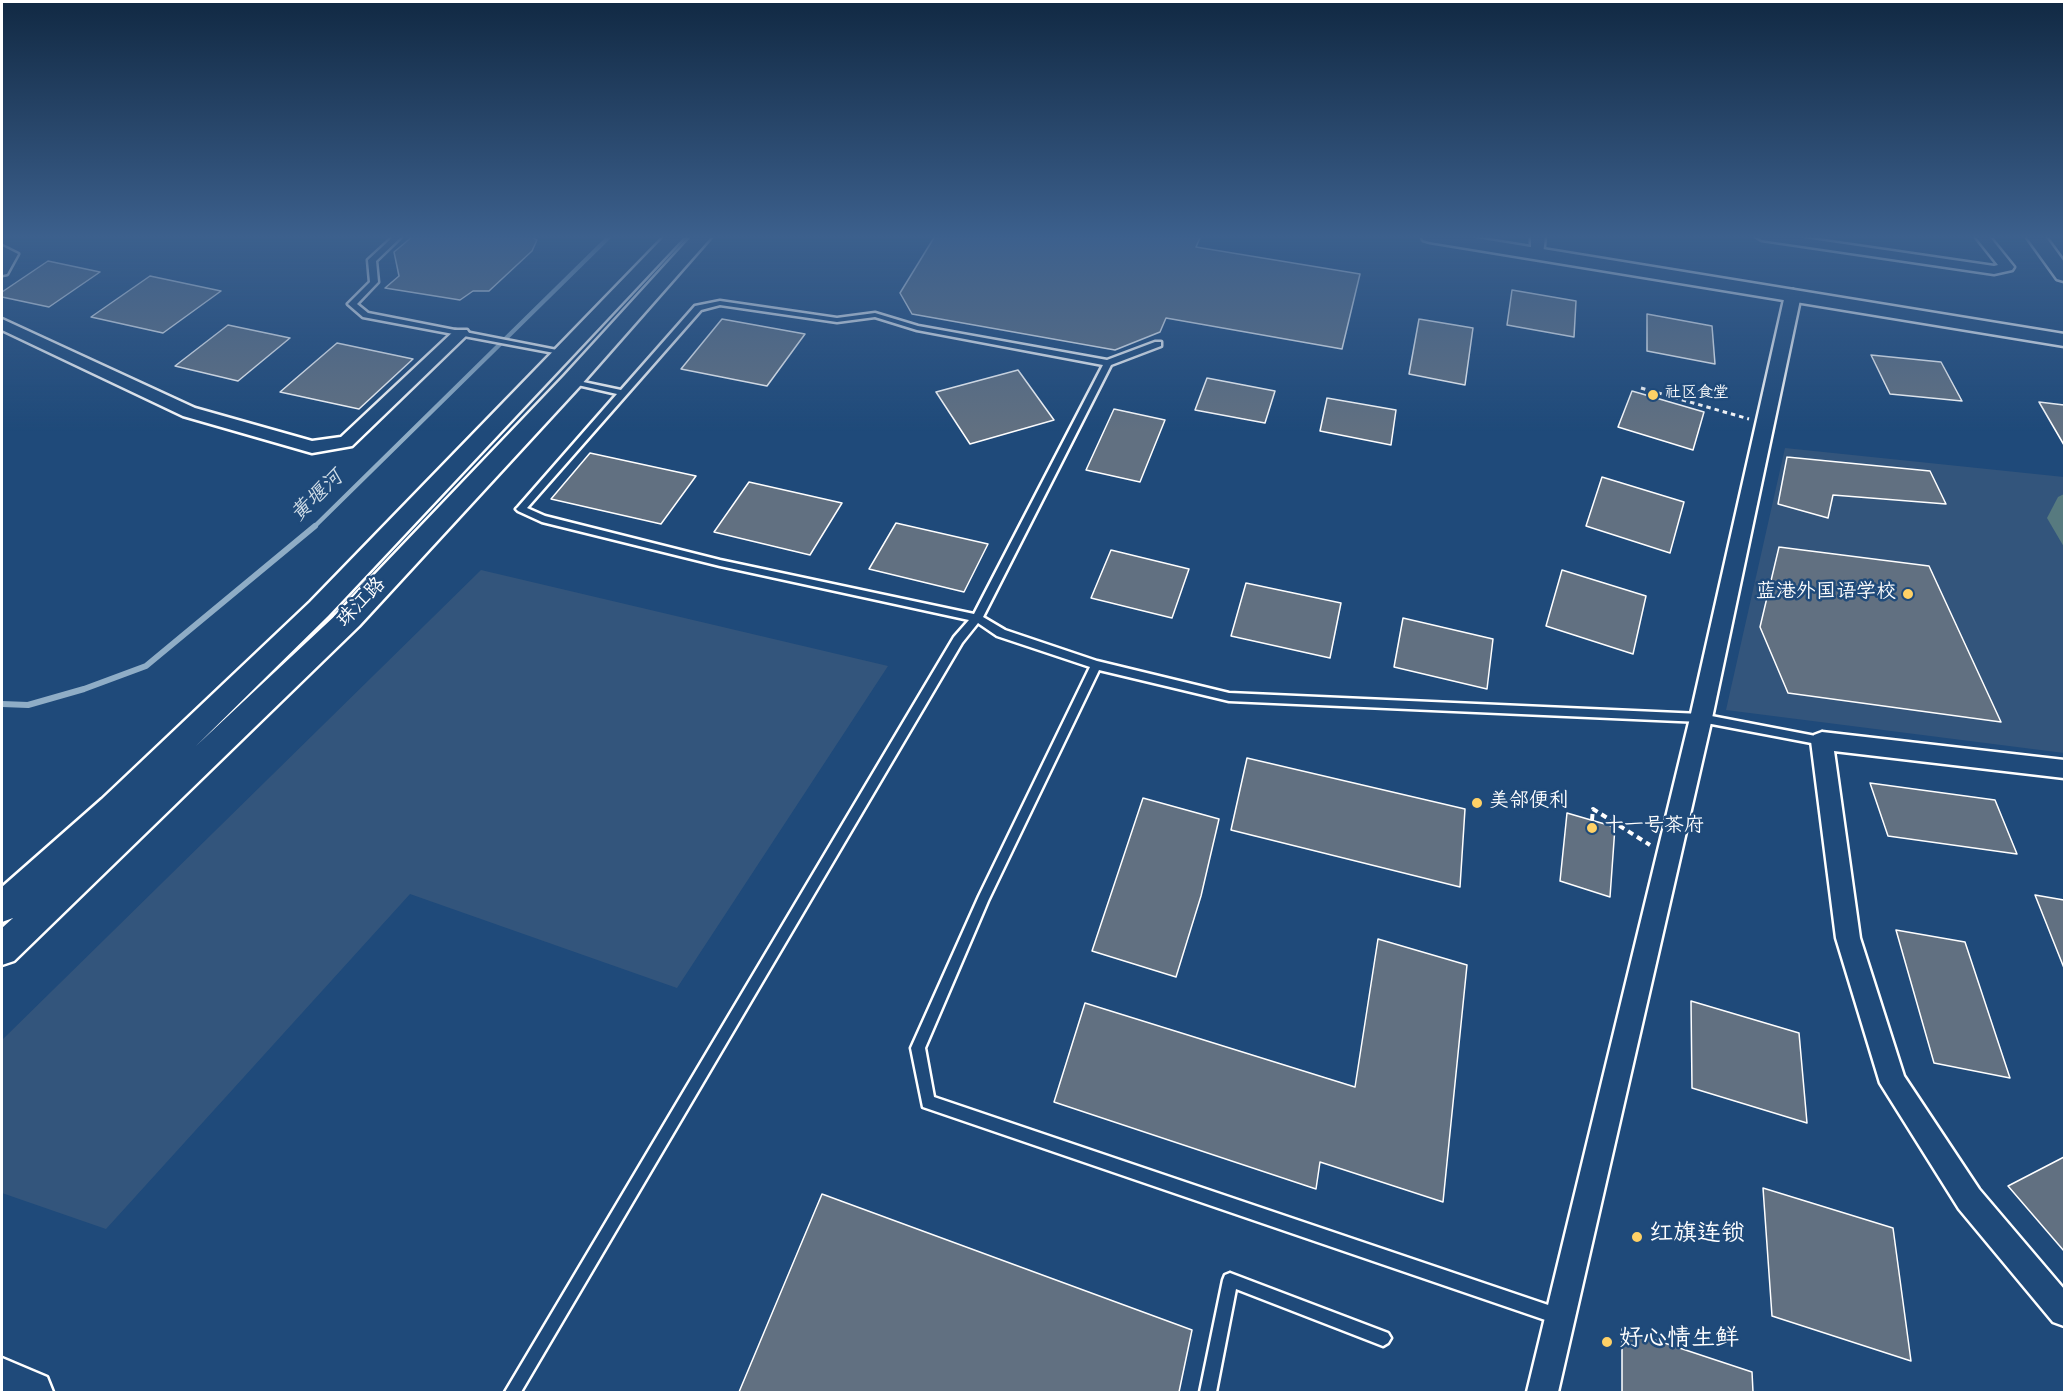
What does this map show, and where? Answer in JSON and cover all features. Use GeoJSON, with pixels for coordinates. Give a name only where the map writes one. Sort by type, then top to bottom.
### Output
{"type":"FeatureCollection","features":[{"type":"Feature","properties":{"kind":"main road","name":"珠江路"},"geometry":{"type":"LineString","coordinates":[[2,907],[113,808],[319,609],[612,301]]}},
{"type":"Feature","properties":{"kind":"main road","name":"珠江路"},"geometry":{"type":"LineString","coordinates":[[2,950],[349,620],[644,301]]}},
{"type":"Feature","properties":{"kind":"main road"},"geometry":{"type":"LineString","coordinates":[[1835,301],[2064,340]]}},
{"type":"Feature","properties":{"kind":"main road"},"geometry":{"type":"LineString","coordinates":[[1906,301],[2064,326]]}},
{"type":"Feature","properties":{"kind":"main road"},"geometry":{"type":"LineString","coordinates":[[2,1379],[32,1392]]}},
{"type":"Feature","properties":{"kind":"street"},"geometry":{"type":"LineString","coordinates":[[1542,1392],[1701,718],[1791,301]]}},
{"type":"Feature","properties":{"kind":"street"},"geometry":{"type":"LineString","coordinates":[[2,324],[189,412],[312,447],[346,442],[461,333]]}},
{"type":"Feature","properties":{"kind":"street"},"geometry":{"type":"LineString","coordinates":[[2064,769],[1822,741],[1848,938],[1893,1083],[1969,1199],[2064,1311]]}},
{"type":"Feature","properties":{"kind":"lane"},"geometry":{"type":"LineString","coordinates":[[355,301],[352,304],[366,315],[562,353]]}},
{"type":"Feature","properties":{"kind":"lane"},"geometry":{"type":"LineString","coordinates":[[1158,344],[1108,363],[917,328],[875,315],[837,320],[720,303],[698,308],[521,509],[542,519],[720,563],[977,618],[1001,633],[1096,665],[1229,697],[1701,718],[1822,741]]}},
{"type":"Feature","properties":{"kind":"lane"},"geometry":{"type":"LineString","coordinates":[[513,1392],[958,640],[977,618],[1108,363]]}},
{"type":"Feature","properties":{"kind":"lane"},"geometry":{"type":"LineString","coordinates":[[572,381],[623,393]]}},
{"type":"Feature","properties":{"kind":"lane"},"geometry":{"type":"LineString","coordinates":[[1096,665],[983,900],[918,1048],[928,1102],[1560,1317]]}},
{"type":"Feature","properties":{"kind":"lane"},"geometry":{"type":"LineString","coordinates":[[1208,1392],[1230,1280],[1383,1338]]}},
{"type":"Feature","properties":{"kind":"path"},"geometry":{"type":"LineString","coordinates":[[1641,388],[1764,423]]}},
{"type":"Feature","properties":{"kind":"path"},"geometry":{"type":"LineString","coordinates":[[1592,820],[1593,809],[1669,857]]}},
{"type":"Feature","properties":{"kind":"shaded area","name":"蓝港外国语学校"},"geometry":{"type":"Polygon","coordinates":[[[1785,448],[2064,477],[2064,753],[1726,710],[1785,448]]]}},
{"type":"Feature","properties":{"kind":"shaded area"},"geometry":{"type":"Polygon","coordinates":[[[481,570],[888,666],[677,988],[410,894],[106,1229],[2,1193],[2,1040],[481,570]]]}},
{"type":"Feature","properties":{"kind":"green space"},"geometry":{"type":"Polygon","coordinates":[[[2064,494],[2064,547],[2047,518],[2058,497],[2064,494]]]}},
{"type":"Feature","properties":{"kind":"building"},"geometry":{"type":"Polygon","coordinates":[[[21,301],[58,301],[49,307],[21,301]]]}},
{"type":"Feature","properties":{"kind":"building"},"geometry":{"type":"Polygon","coordinates":[[[114,301],[207,301],[163,333],[91,317],[114,301]]]}},
{"type":"Feature","properties":{"kind":"building"},"geometry":{"type":"Polygon","coordinates":[[[905,301],[1354,301],[1342,349],[1166,318],[1160,332],[1115,350],[912,314],[905,301]]]}},
{"type":"Feature","properties":{"kind":"building"},"geometry":{"type":"Polygon","coordinates":[[[1510,301],[1576,301],[1574,337],[1507,325],[1510,301]]]}},
{"type":"Feature","properties":{"kind":"building"},"geometry":{"type":"Polygon","coordinates":[[[1647,314],[1712,326],[1715,364],[1647,351],[1647,314]]]}},
{"type":"Feature","properties":{"kind":"building"},"geometry":{"type":"Polygon","coordinates":[[[722,319],[805,334],[767,386],[681,369],[722,319]]]}},
{"type":"Feature","properties":{"kind":"building"},"geometry":{"type":"Polygon","coordinates":[[[1419,319],[1473,328],[1465,385],[1409,374],[1419,319]]]}},
{"type":"Feature","properties":{"kind":"building"},"geometry":{"type":"Polygon","coordinates":[[[228,325],[290,338],[238,381],[175,366],[228,325]]]}},
{"type":"Feature","properties":{"kind":"building"},"geometry":{"type":"Polygon","coordinates":[[[337,343],[413,359],[359,409],[280,392],[337,343]]]}},
{"type":"Feature","properties":{"kind":"building"},"geometry":{"type":"Polygon","coordinates":[[[1871,355],[1941,362],[1962,401],[1890,394],[1871,355]]]}},
{"type":"Feature","properties":{"kind":"building"},"geometry":{"type":"Polygon","coordinates":[[[1018,370],[1054,420],[970,444],[936,392],[1018,370]]]}},
{"type":"Feature","properties":{"kind":"building"},"geometry":{"type":"Polygon","coordinates":[[[1207,378],[1275,391],[1265,423],[1195,410],[1207,378]]]}},
{"type":"Feature","properties":{"kind":"building"},"geometry":{"type":"Polygon","coordinates":[[[1632,391],[1704,412],[1693,450],[1618,427],[1632,391]]]}},
{"type":"Feature","properties":{"kind":"building"},"geometry":{"type":"Polygon","coordinates":[[[1327,398],[1396,410],[1391,445],[1320,431],[1327,398]]]}},
{"type":"Feature","properties":{"kind":"building"},"geometry":{"type":"Polygon","coordinates":[[[2039,402],[2064,405],[2064,445],[2039,402]]]}},
{"type":"Feature","properties":{"kind":"building"},"geometry":{"type":"Polygon","coordinates":[[[1114,409],[1165,420],[1140,482],[1086,470],[1114,409]]]}},
{"type":"Feature","properties":{"kind":"building"},"geometry":{"type":"Polygon","coordinates":[[[590,453],[696,476],[661,524],[551,499],[590,453]]]}},
{"type":"Feature","properties":{"kind":"building"},"geometry":{"type":"Polygon","coordinates":[[[1787,457],[1930,471],[1946,504],[1833,495],[1828,518],[1778,504],[1787,457]]]}},
{"type":"Feature","properties":{"kind":"building"},"geometry":{"type":"Polygon","coordinates":[[[1602,477],[1684,502],[1670,553],[1586,526],[1602,477]]]}},
{"type":"Feature","properties":{"kind":"building"},"geometry":{"type":"Polygon","coordinates":[[[749,482],[842,503],[810,555],[714,532],[749,482]]]}},
{"type":"Feature","properties":{"kind":"building"},"geometry":{"type":"Polygon","coordinates":[[[896,523],[988,544],[964,592],[869,569],[896,523]]]}},
{"type":"Feature","properties":{"kind":"building"},"geometry":{"type":"Polygon","coordinates":[[[1779,547],[1929,566],[2001,722],[1788,693],[1760,627],[1779,547]]]}},
{"type":"Feature","properties":{"kind":"building"},"geometry":{"type":"Polygon","coordinates":[[[1111,550],[1189,569],[1172,618],[1091,598],[1111,550]]]}},
{"type":"Feature","properties":{"kind":"building"},"geometry":{"type":"Polygon","coordinates":[[[1562,570],[1646,596],[1633,654],[1546,626],[1562,570]]]}},
{"type":"Feature","properties":{"kind":"building"},"geometry":{"type":"Polygon","coordinates":[[[1246,583],[1341,603],[1330,658],[1231,636],[1246,583]]]}},
{"type":"Feature","properties":{"kind":"building"},"geometry":{"type":"Polygon","coordinates":[[[1403,618],[1493,639],[1487,689],[1394,667],[1403,618]]]}},
{"type":"Feature","properties":{"kind":"building"},"geometry":{"type":"Polygon","coordinates":[[[1247,758],[1465,809],[1460,887],[1231,830],[1247,758]]]}},
{"type":"Feature","properties":{"kind":"building"},"geometry":{"type":"Polygon","coordinates":[[[1870,783],[1995,800],[2017,854],[1888,836],[1870,783]]]}},
{"type":"Feature","properties":{"kind":"building"},"geometry":{"type":"Polygon","coordinates":[[[1143,798],[1219,819],[1201,896],[1176,977],[1092,951],[1143,798]]]}},
{"type":"Feature","properties":{"kind":"building"},"geometry":{"type":"Polygon","coordinates":[[[1567,813],[1615,827],[1610,897],[1560,881],[1567,813]]]}},
{"type":"Feature","properties":{"kind":"building"},"geometry":{"type":"Polygon","coordinates":[[[2035,895],[2064,900],[2064,968],[2035,895]]]}},
{"type":"Feature","properties":{"kind":"building"},"geometry":{"type":"Polygon","coordinates":[[[1896,930],[1965,942],[2010,1078],[1934,1063],[1896,930]]]}},
{"type":"Feature","properties":{"kind":"building"},"geometry":{"type":"Polygon","coordinates":[[[1378,939],[1467,965],[1443,1202],[1320,1162],[1316,1189],[1054,1102],[1085,1003],[1355,1087],[1378,939]]]}},
{"type":"Feature","properties":{"kind":"building"},"geometry":{"type":"Polygon","coordinates":[[[1691,1001],[1799,1033],[1807,1123],[1692,1088],[1691,1001]]]}},
{"type":"Feature","properties":{"kind":"building"},"geometry":{"type":"Polygon","coordinates":[[[2064,1157],[2064,1251],[2008,1186],[2064,1157]]]}},
{"type":"Feature","properties":{"kind":"building"},"geometry":{"type":"Polygon","coordinates":[[[1763,1188],[1893,1228],[1911,1361],[1772,1316],[1763,1188]]]}},
{"type":"Feature","properties":{"kind":"building"},"geometry":{"type":"Polygon","coordinates":[[[822,1194],[1192,1330],[1179,1392],[739,1392],[822,1194]]]}},
{"type":"Feature","properties":{"kind":"building"},"geometry":{"type":"Polygon","coordinates":[[[1622,1329],[1752,1372],[1753,1392],[1622,1392],[1622,1329]]]}},
{"type":"Feature","properties":{"kind":"waterway","name":"黄堰河"},"geometry":{"type":"LineString","coordinates":[[314,527],[544,301]]}},
{"type":"Feature","properties":{"kind":"waterway","name":"黄堰河"},"geometry":{"type":"LineString","coordinates":[[2,704],[28,705],[84,689],[146,666],[315,526]]}},
{"type":"Feature","properties":{"kind":"place","name":"社区食堂"},"geometry":{"type":"Point","coordinates":[1653,395]}},
{"type":"Feature","properties":{"kind":"place","name":"蓝港外国语学校"},"geometry":{"type":"Point","coordinates":[1908,594]}},
{"type":"Feature","properties":{"kind":"place","name":"美邻便利"},"geometry":{"type":"Point","coordinates":[1477,803]}},
{"type":"Feature","properties":{"kind":"place","name":"十一号茶府"},"geometry":{"type":"Point","coordinates":[1592,828]}},
{"type":"Feature","properties":{"kind":"place","name":"红旗连锁"},"geometry":{"type":"Point","coordinates":[1637,1237]}},
{"type":"Feature","properties":{"kind":"place","name":"好心情生鲜"},"geometry":{"type":"Point","coordinates":[1607,1342]}}]}
